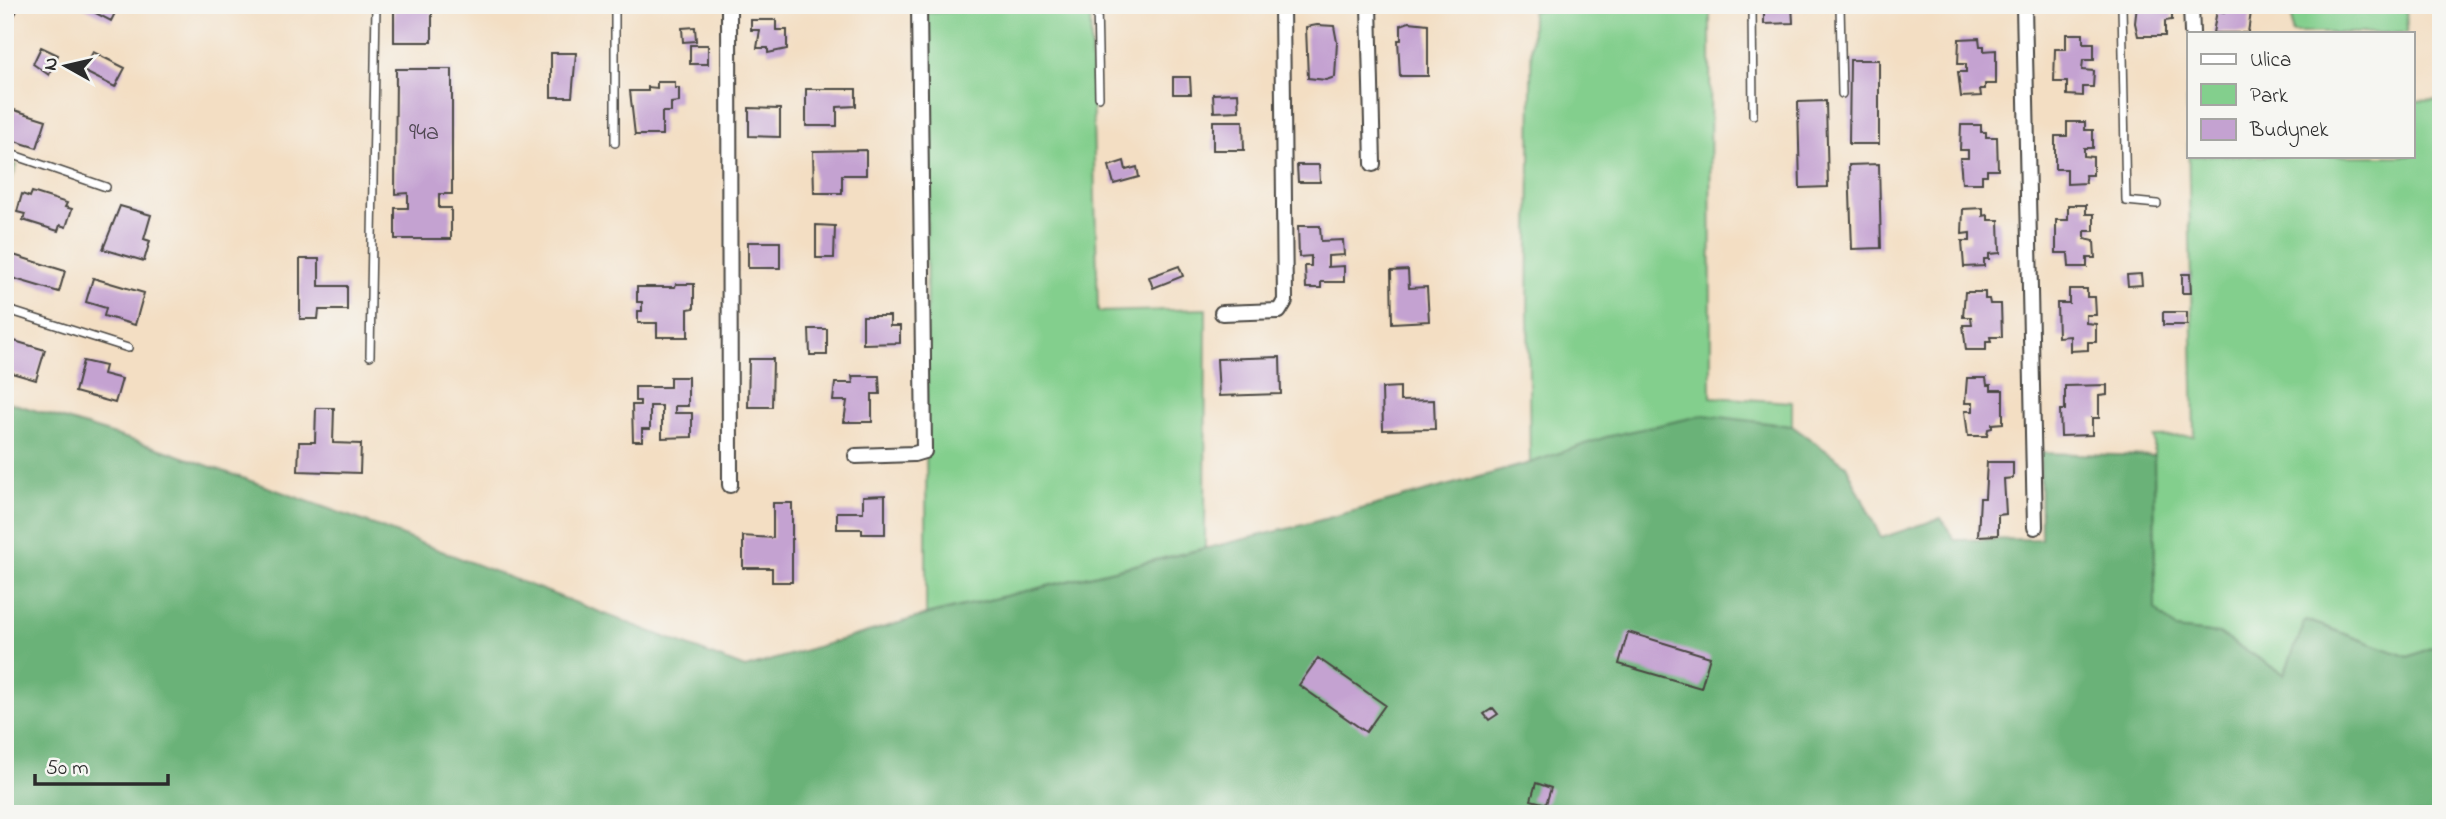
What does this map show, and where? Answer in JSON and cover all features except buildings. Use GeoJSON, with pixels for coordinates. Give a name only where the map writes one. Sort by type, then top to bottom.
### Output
{"type":"FeatureCollection","features":[{"type":"Feature","properties":{"kind":"street"},"geometry":{"type":"LineString","coordinates":[[5,16],[11,5]]}},
{"type":"Feature","properties":{"kind":"street"},"geometry":{"type":"LineString","coordinates":[[729,5],[730,485]]}},
{"type":"Feature","properties":{"kind":"street"},"geometry":{"type":"LineString","coordinates":[[856,456],[914,454],[923,451],[919,5]]}},
{"type":"Feature","properties":{"kind":"street"},"geometry":{"type":"LineString","coordinates":[[1222,313],[1279,311],[1285,301],[1282,5]]}},
{"type":"Feature","properties":{"kind":"street"},"geometry":{"type":"LineString","coordinates":[[1369,5],[1373,164]]}},
{"type":"Feature","properties":{"kind":"street"},"geometry":{"type":"LineString","coordinates":[[2024,5],[2035,527]]}},
{"type":"Feature","properties":{"kind":"street"},"geometry":{"type":"LineString","coordinates":[[2191,5],[2192,32]]}},
{"type":"Feature","properties":{"kind":"lane"},"geometry":{"type":"LineString","coordinates":[[370,356],[376,5]]}},
{"type":"Feature","properties":{"kind":"lane"},"geometry":{"type":"LineString","coordinates":[[615,5],[615,143]]}},
{"type":"Feature","properties":{"kind":"lane"},"geometry":{"type":"LineString","coordinates":[[1097,5],[1099,97]]}},
{"type":"Feature","properties":{"kind":"lane"},"geometry":{"type":"LineString","coordinates":[[1752,5],[1753,115]]}},
{"type":"Feature","properties":{"kind":"lane"},"geometry":{"type":"LineString","coordinates":[[1840,5],[1842,93]]}},
{"type":"Feature","properties":{"kind":"lane"},"geometry":{"type":"LineString","coordinates":[[2122,5],[2126,201],[2157,204]]}},
{"type":"Feature","properties":{"kind":"lane"},"geometry":{"type":"LineString","coordinates":[[5,152],[106,187]]}},
{"type":"Feature","properties":{"kind":"lane"},"geometry":{"type":"LineString","coordinates":[[5,309],[128,348]]}},
{"type":"Feature","properties":{"kind":"green space"},"geometry":{"type":"Polygon","coordinates":[[[1037,5],[1090,5],[1098,312],[1206,309],[1205,548],[926,615],[927,13],[1037,5]]]}},
{"type":"Feature","properties":{"kind":"green space"},"geometry":{"type":"Polygon","coordinates":[[[1575,5],[1710,5],[1711,397],[1792,402],[1792,427],[1530,463],[1528,313],[1532,11],[1575,8],[1575,5]]]}},
{"type":"Feature","properties":{"kind":"green space"},"geometry":{"type":"Polygon","coordinates":[[[2292,5],[2406,5],[2407,32],[2292,32],[2292,5]]]}},
{"type":"Feature","properties":{"kind":"green space"},"geometry":{"type":"Polygon","coordinates":[[[2441,100],[2441,644],[2408,657],[2307,620],[2285,674],[2219,634],[2176,629],[2155,610],[2154,437],[2194,436],[2188,158],[2414,158],[2414,101],[2441,100]]]}},
{"type":"Feature","properties":{"kind":"green space"},"geometry":{"type":"Polygon","coordinates":[[[5,162],[17,165],[5,198],[5,162]]]}},
{"type":"Feature","properties":{"kind":"green space"},"geometry":{"type":"Polygon","coordinates":[[[5,401],[164,450],[374,525],[745,668],[926,615],[1295,527],[1530,463],[1606,437],[1704,415],[1792,426],[1846,465],[1881,538],[1941,518],[1955,540],[2041,539],[2040,453],[2154,456],[2155,609],[2176,629],[2219,634],[2284,674],[2306,620],[2408,657],[2441,644],[2441,814],[5,814],[5,401]]]}}]}
